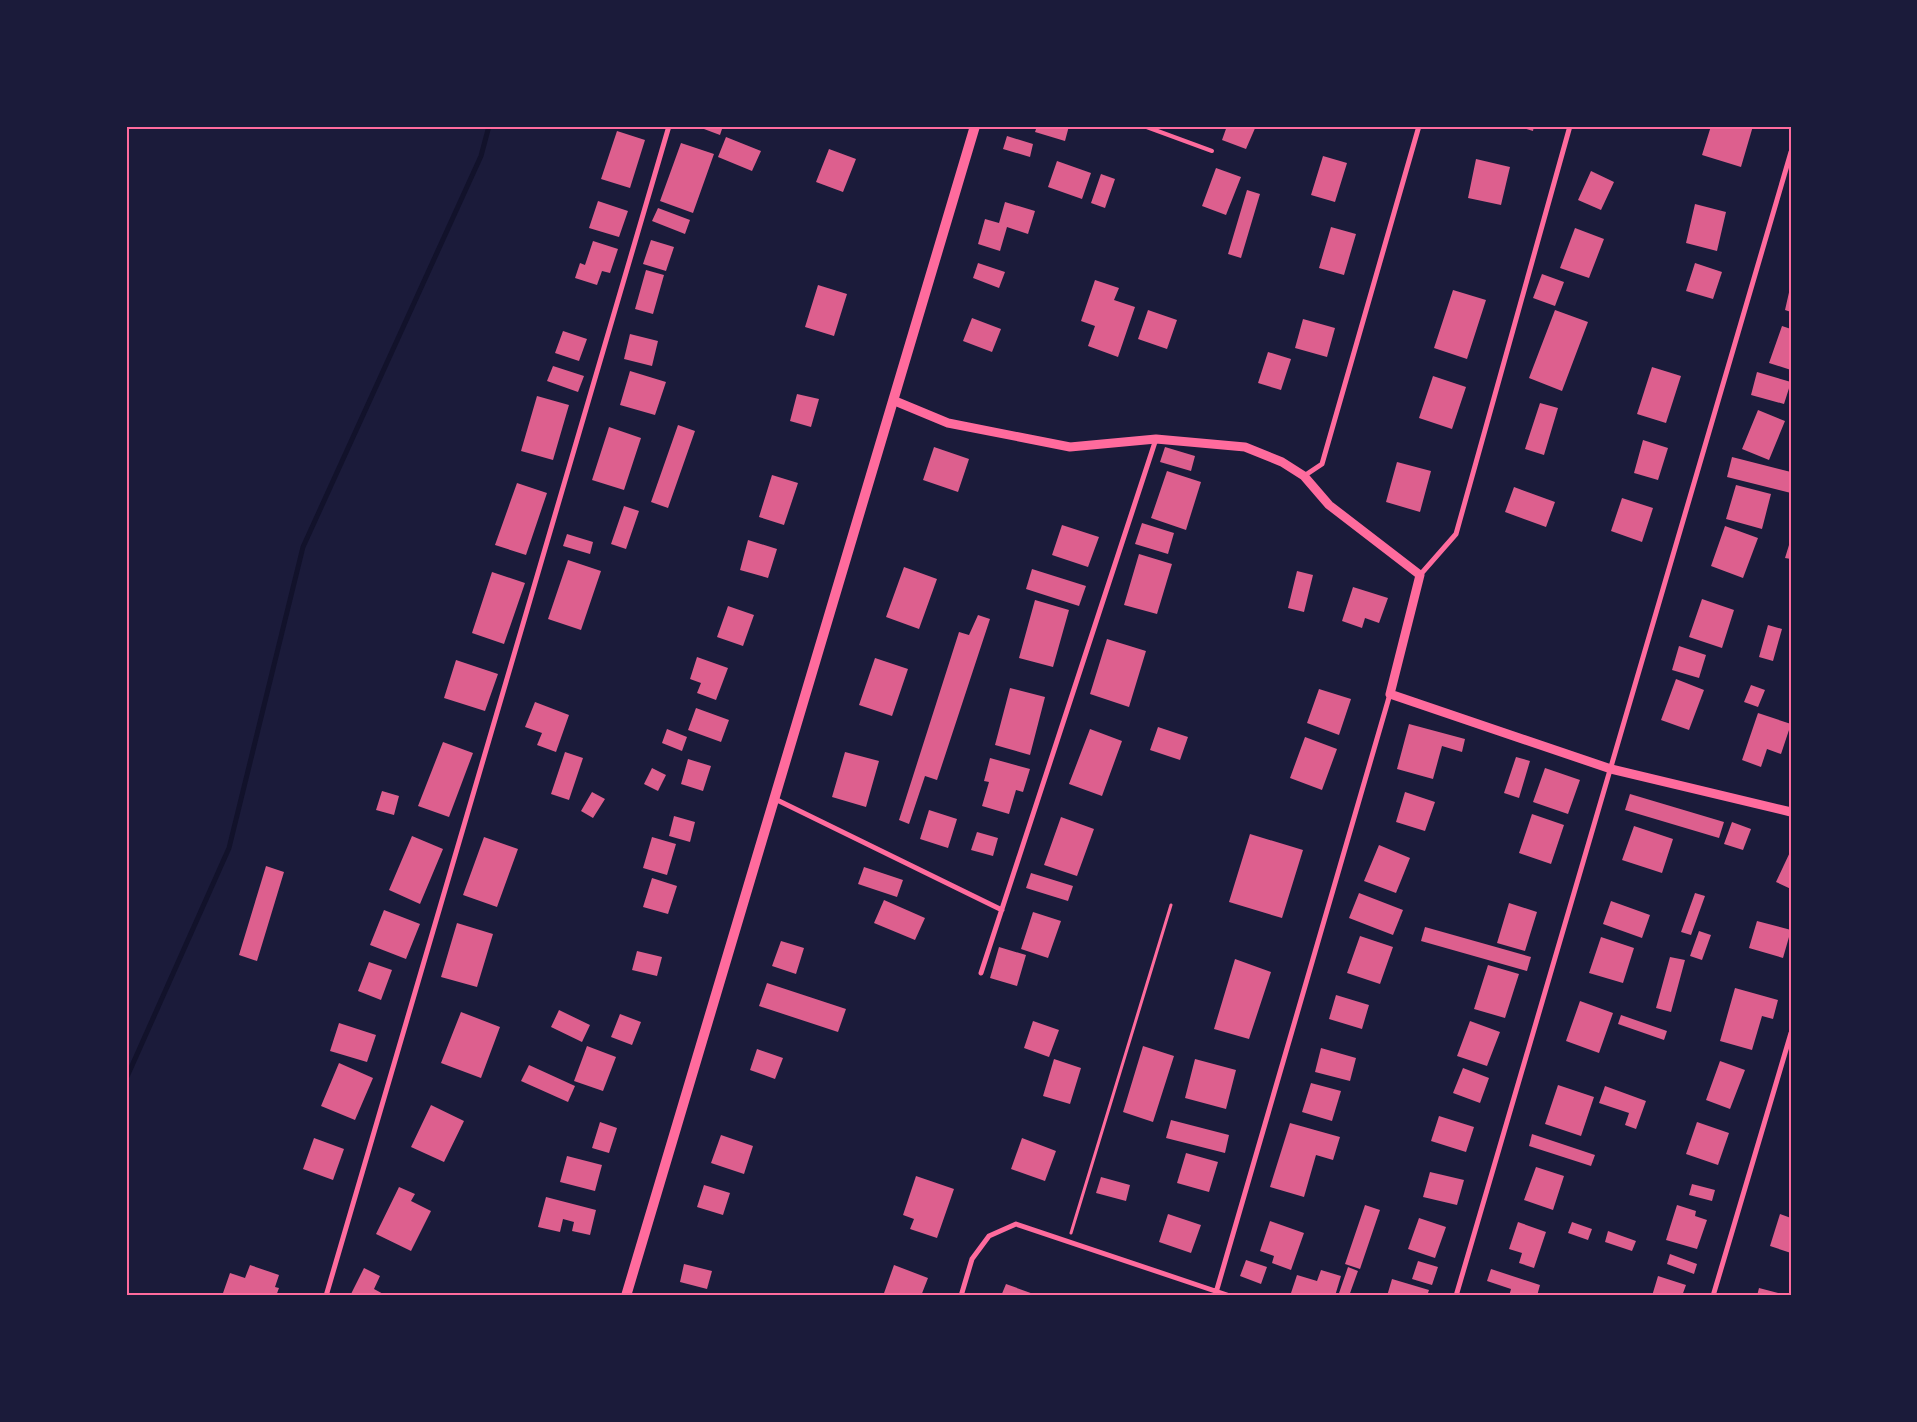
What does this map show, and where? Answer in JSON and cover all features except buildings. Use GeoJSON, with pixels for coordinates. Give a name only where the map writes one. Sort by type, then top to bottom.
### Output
{"type":"FeatureCollection","features":[{"type":"Feature","properties":{"kind":"main road"},"geometry":{"type":"LineString","coordinates":[[626,1296],[976,126]]}},
{"type":"Feature","properties":{"kind":"street"},"geometry":{"type":"LineString","coordinates":[[326,1296],[669,126]]}},
{"type":"Feature","properties":{"kind":"street"},"geometry":{"type":"LineString","coordinates":[[1304,476],[1322,464],[1419,126]]}},
{"type":"Feature","properties":{"kind":"street"},"geometry":{"type":"LineString","coordinates":[[1216,1294],[1390,694],[1420,575],[1456,534],[1570,126]]}},
{"type":"Feature","properties":{"kind":"street"},"geometry":{"type":"LineString","coordinates":[[1456,1296],[1791,152]]}},
{"type":"Feature","properties":{"kind":"street"},"geometry":{"type":"LineString","coordinates":[[895,401],[948,423],[1070,448],[1156,439],[1245,447],[1282,462],[1304,476],[1329,505],[1420,575]]}},
{"type":"Feature","properties":{"kind":"street"},"geometry":{"type":"LineString","coordinates":[[981,973],[1156,439]]}},
{"type":"Feature","properties":{"kind":"street"},"geometry":{"type":"LineString","coordinates":[[1390,694],[1611,769],[1791,812]]}},
{"type":"Feature","properties":{"kind":"street"},"geometry":{"type":"LineString","coordinates":[[775,799],[1002,910]]}},
{"type":"Feature","properties":{"kind":"street"},"geometry":{"type":"LineString","coordinates":[[1713,1296],[1791,1033]]}},
{"type":"Feature","properties":{"kind":"street"},"geometry":{"type":"LineString","coordinates":[[961,1296],[972,1259],[989,1236],[1016,1224],[1069,1240],[1216,1294],[1230,1296]]}},
{"type":"Feature","properties":{"kind":"lane"},"geometry":{"type":"LineString","coordinates":[[1144,126],[1212,151]]}},
{"type":"Feature","properties":{"kind":"path"},"geometry":{"type":"LineString","coordinates":[[1069,1240],[1171,905]]}},
{"type":"Feature","properties":{"kind":"waterway"},"geometry":{"type":"LineString","coordinates":[[126,1079],[229,848],[303,547],[481,156],[489,126]]}}]}
